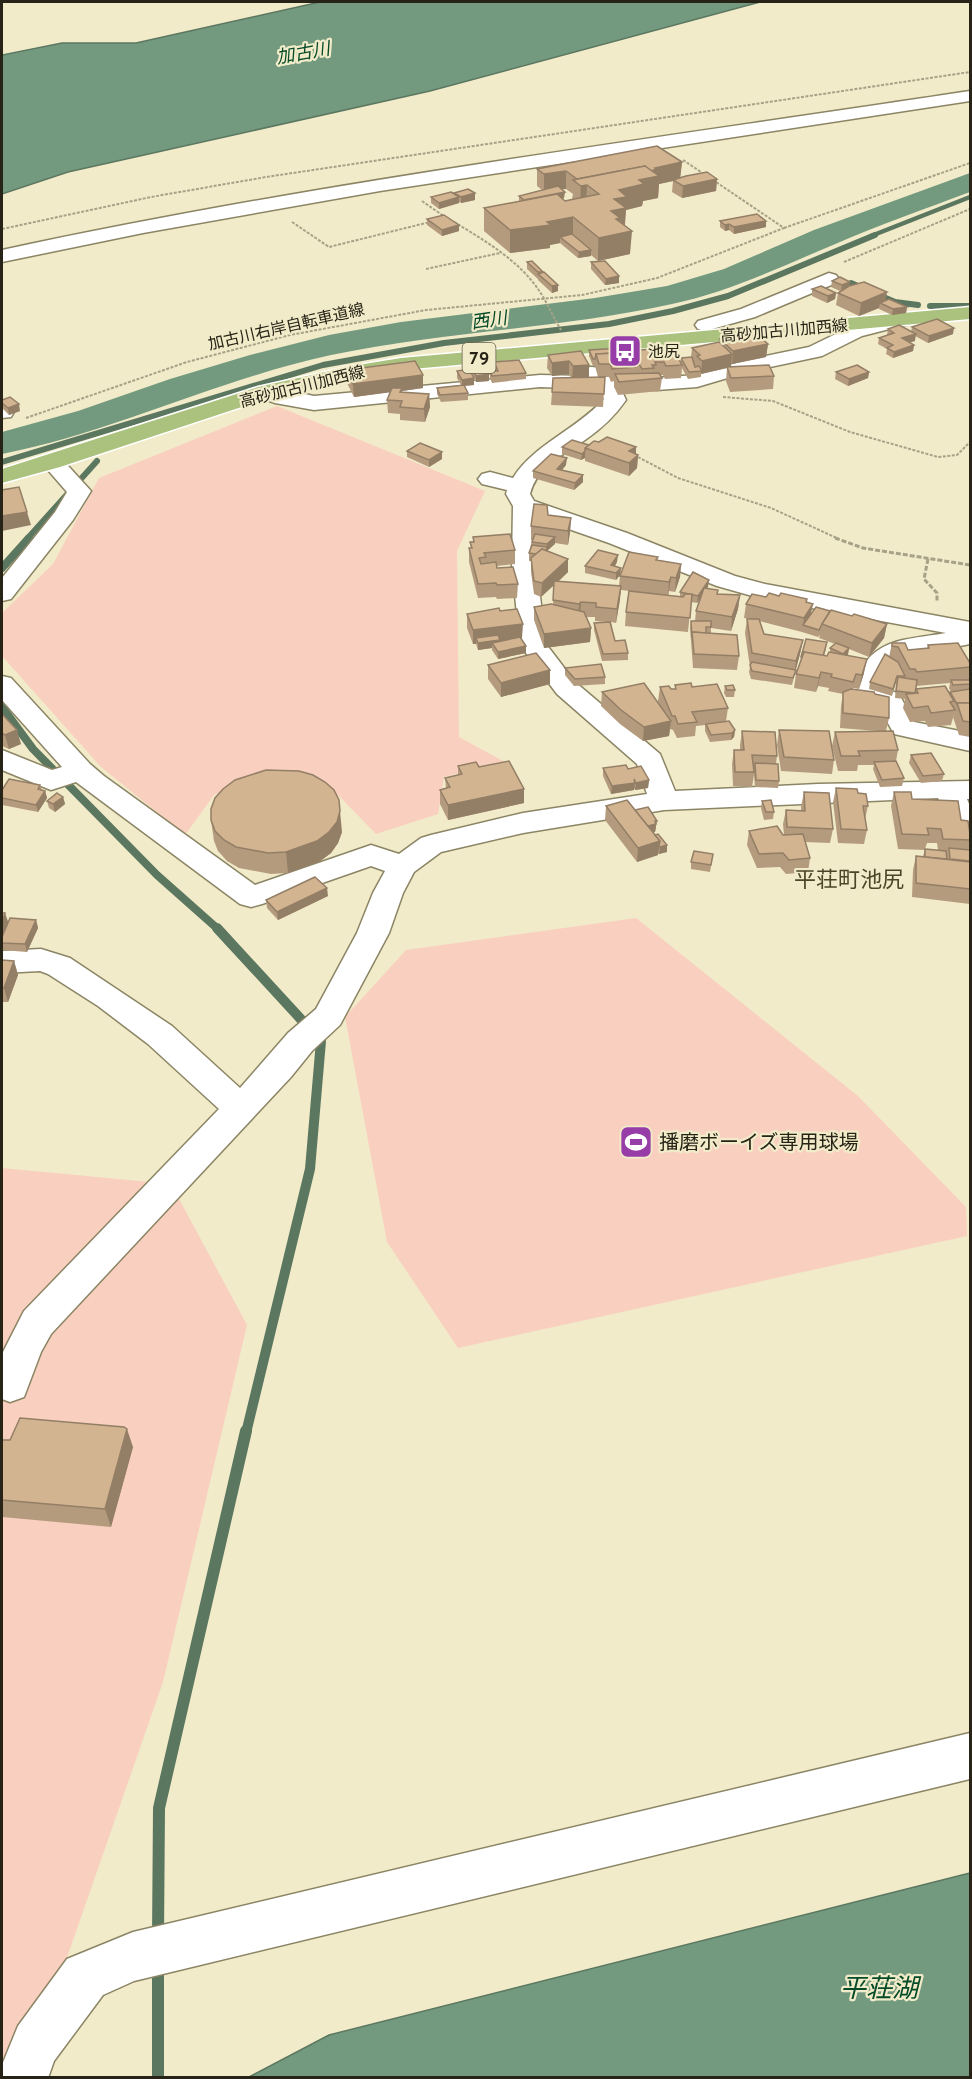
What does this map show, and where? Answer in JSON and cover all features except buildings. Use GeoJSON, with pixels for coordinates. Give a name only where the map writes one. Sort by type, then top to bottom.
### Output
{"type":"FeatureCollection","features":[{"type":"Feature","properties":{"kind":"main road","name":"高砂加古川加西線"},"geometry":{"type":"LineString","coordinates":[[2,476],[52,462],[266,392],[352,372],[569,342],[783,330],[970,313]]}},
{"type":"Feature","properties":{"kind":"street"},"geometry":{"type":"LineString","coordinates":[[2,256],[51,244],[314,197],[605,150],[970,96]]}},
{"type":"Feature","properties":{"kind":"street"},"geometry":{"type":"LineString","coordinates":[[705,325],[748,313],[830,279]]}},
{"type":"Feature","properties":{"kind":"street"},"geometry":{"type":"LineString","coordinates":[[748,313],[783,330]]}},
{"type":"Feature","properties":{"kind":"street"},"geometry":{"type":"LineString","coordinates":[[266,392],[282,398],[314,404],[540,381],[657,384],[698,381],[747,366],[815,352],[855,332],[902,320]]}},
{"type":"Feature","properties":{"kind":"street"},"geometry":{"type":"LineString","coordinates":[[569,342],[602,383],[611,390],[615,400],[608,410],[528,471],[522,496],[524,564],[533,645],[566,688],[650,760],[664,801]]}},
{"type":"Feature","properties":{"kind":"street"},"geometry":{"type":"LineString","coordinates":[[2,594],[65,515],[80,491],[52,462]]}},
{"type":"Feature","properties":{"kind":"street"},"geometry":{"type":"LineString","coordinates":[[490,479],[522,496],[618,538],[726,581],[969,635]]}},
{"type":"Feature","properties":{"kind":"street"},"geometry":{"type":"LineString","coordinates":[[969,635],[896,650],[883,656],[875,665],[864,690],[889,700],[904,728],[970,742]]}},
{"type":"Feature","properties":{"kind":"street"},"geometry":{"type":"LineString","coordinates":[[2,684],[80,770],[153,828],[251,897],[371,855],[404,866]]}},
{"type":"Feature","properties":{"kind":"street"},"geometry":{"type":"LineString","coordinates":[[6,768],[51,781],[80,770]]}},
{"type":"Feature","properties":{"kind":"street"},"geometry":{"type":"LineString","coordinates":[[10,1385],[18,1358],[40,1317],[54,1307],[300,1042],[328,1017],[373,933],[388,894],[404,866],[431,845],[524,823],[664,801],[959,790],[970,835]]}},
{"type":"Feature","properties":{"kind":"street"},"geometry":{"type":"LineString","coordinates":[[2,962],[41,960],[59,966],[109,998],[159,1035],[240,1108]]}},
{"type":"Feature","properties":{"kind":"street"},"geometry":{"type":"LineString","coordinates":[[22,2078],[36,2044],[86,1977],[133,1957],[970,1756]]}},
{"type":"Feature","properties":{"kind":"path"},"geometry":{"type":"LineString","coordinates":[[676,155],[784,228]]}},
{"type":"Feature","properties":{"kind":"path","name":"加古川右岸自転車道線"},"geometry":{"type":"LineString","coordinates":[[8,414],[290,335],[426,310],[582,295],[657,278],[784,228],[826,215],[940,171],[970,163]]}},
{"type":"Feature","properties":{"kind":"path"},"geometry":{"type":"LineString","coordinates":[[415,197],[475,234],[500,253],[532,283],[569,342]]}},
{"type":"Feature","properties":{"kind":"path"},"geometry":{"type":"LineString","coordinates":[[288,220],[329,247],[446,218]]}},
{"type":"Feature","properties":{"kind":"path"},"geometry":{"type":"LineString","coordinates":[[426,269],[500,253]]}},
{"type":"Feature","properties":{"kind":"path"},"geometry":{"type":"LineString","coordinates":[[713,396],[773,401],[850,432],[938,457],[951,459],[958,456],[970,442]]}},
{"type":"Feature","properties":{"kind":"path"},"geometry":{"type":"LineString","coordinates":[[630,454],[678,478],[771,508],[845,542],[876,551],[970,565]]}},
{"type":"Feature","properties":{"kind":"path"},"geometry":{"type":"LineString","coordinates":[[928,559],[924,579],[937,593],[937,605]]}},
{"type":"Feature","properties":{"kind":"shaded area"},"geometry":{"type":"Polygon","coordinates":[[[277,406],[485,491],[457,551],[459,737],[505,762],[444,777],[438,814],[376,834],[338,795],[263,774],[214,795],[185,835],[101,767],[2,656],[2,613],[53,564],[99,478],[277,406]]]}},
{"type":"Feature","properties":{"kind":"shaded area","name":"播磨ボーイズ専用球場"},"geometry":{"type":"Polygon","coordinates":[[[636,918],[858,1096],[966,1207],[967,1236],[458,1348],[387,1242],[345,1017],[406,950],[636,918]]]}},
{"type":"Feature","properties":{"kind":"shaded area"},"geometry":{"type":"Polygon","coordinates":[[[2,1168],[171,1184],[247,1325],[163,1682],[25,2078],[2,2077],[2,1168]]]}},
{"type":"Feature","properties":{"kind":"water","name":"加古川"},"geometry":{"type":"Polygon","coordinates":[[[320,2],[760,2],[430,91],[68,172],[2,194],[2,55],[62,43],[136,43],[320,2]]]}},
{"type":"Feature","properties":{"kind":"water","name":"平荘湖"},"geometry":{"type":"Polygon","coordinates":[[[970,1873],[970,2077],[249,2077],[329,2035],[970,1873]]]}},
{"type":"Feature","properties":{"kind":"waterway","name":"西川"},"geometry":{"type":"LineString","coordinates":[[2,443],[91,419],[182,386],[262,362],[329,345],[401,332],[595,308],[671,295],[735,276],[825,237],[970,182]]}},
{"type":"Feature","properties":{"kind":"waterway"},"geometry":{"type":"LineString","coordinates":[[871,236],[970,197]]}},
{"type":"Feature","properties":{"kind":"waterway"},"geometry":{"type":"LineString","coordinates":[[2,462],[323,365],[444,343],[609,324],[673,311],[728,296],[875,235]]}},
{"type":"Feature","properties":{"kind":"waterway"},"geometry":{"type":"LineString","coordinates":[[851,283],[895,302],[918,305]]}},
{"type":"Feature","properties":{"kind":"waterway"},"geometry":{"type":"LineString","coordinates":[[930,306],[970,306]]}},
{"type":"Feature","properties":{"kind":"waterway"},"geometry":{"type":"LineString","coordinates":[[27,539],[97,461]]}},
{"type":"Feature","properties":{"kind":"waterway"},"geometry":{"type":"LineString","coordinates":[[2,568],[29,538]]}},
{"type":"Feature","properties":{"kind":"waterway"},"geometry":{"type":"LineString","coordinates":[[2,707],[33,749],[157,875],[218,929]]}},
{"type":"Feature","properties":{"kind":"waterway"},"geometry":{"type":"LineString","coordinates":[[218,929],[321,1041],[310,1169],[246,1433]]}},
{"type":"Feature","properties":{"kind":"waterway"},"geometry":{"type":"LineString","coordinates":[[158,1937],[159,1808],[246,1431]]}},
{"type":"Feature","properties":{"kind":"waterway"},"geometry":{"type":"LineString","coordinates":[[158,1963],[158,2078]]}},
{"type":"Feature","properties":{"kind":"place","name":"池尻"},"geometry":{"type":"Point","coordinates":[625,351]}},
{"type":"Feature","properties":{"kind":"place","name":"播磨ボーイズ専用球場"},"geometry":{"type":"Point","coordinates":[636,1142]}},
{"type":"Feature","properties":{"kind":"district","name":"平荘町池尻"},"geometry":{"type":"Point","coordinates":[849,879]}}]}
